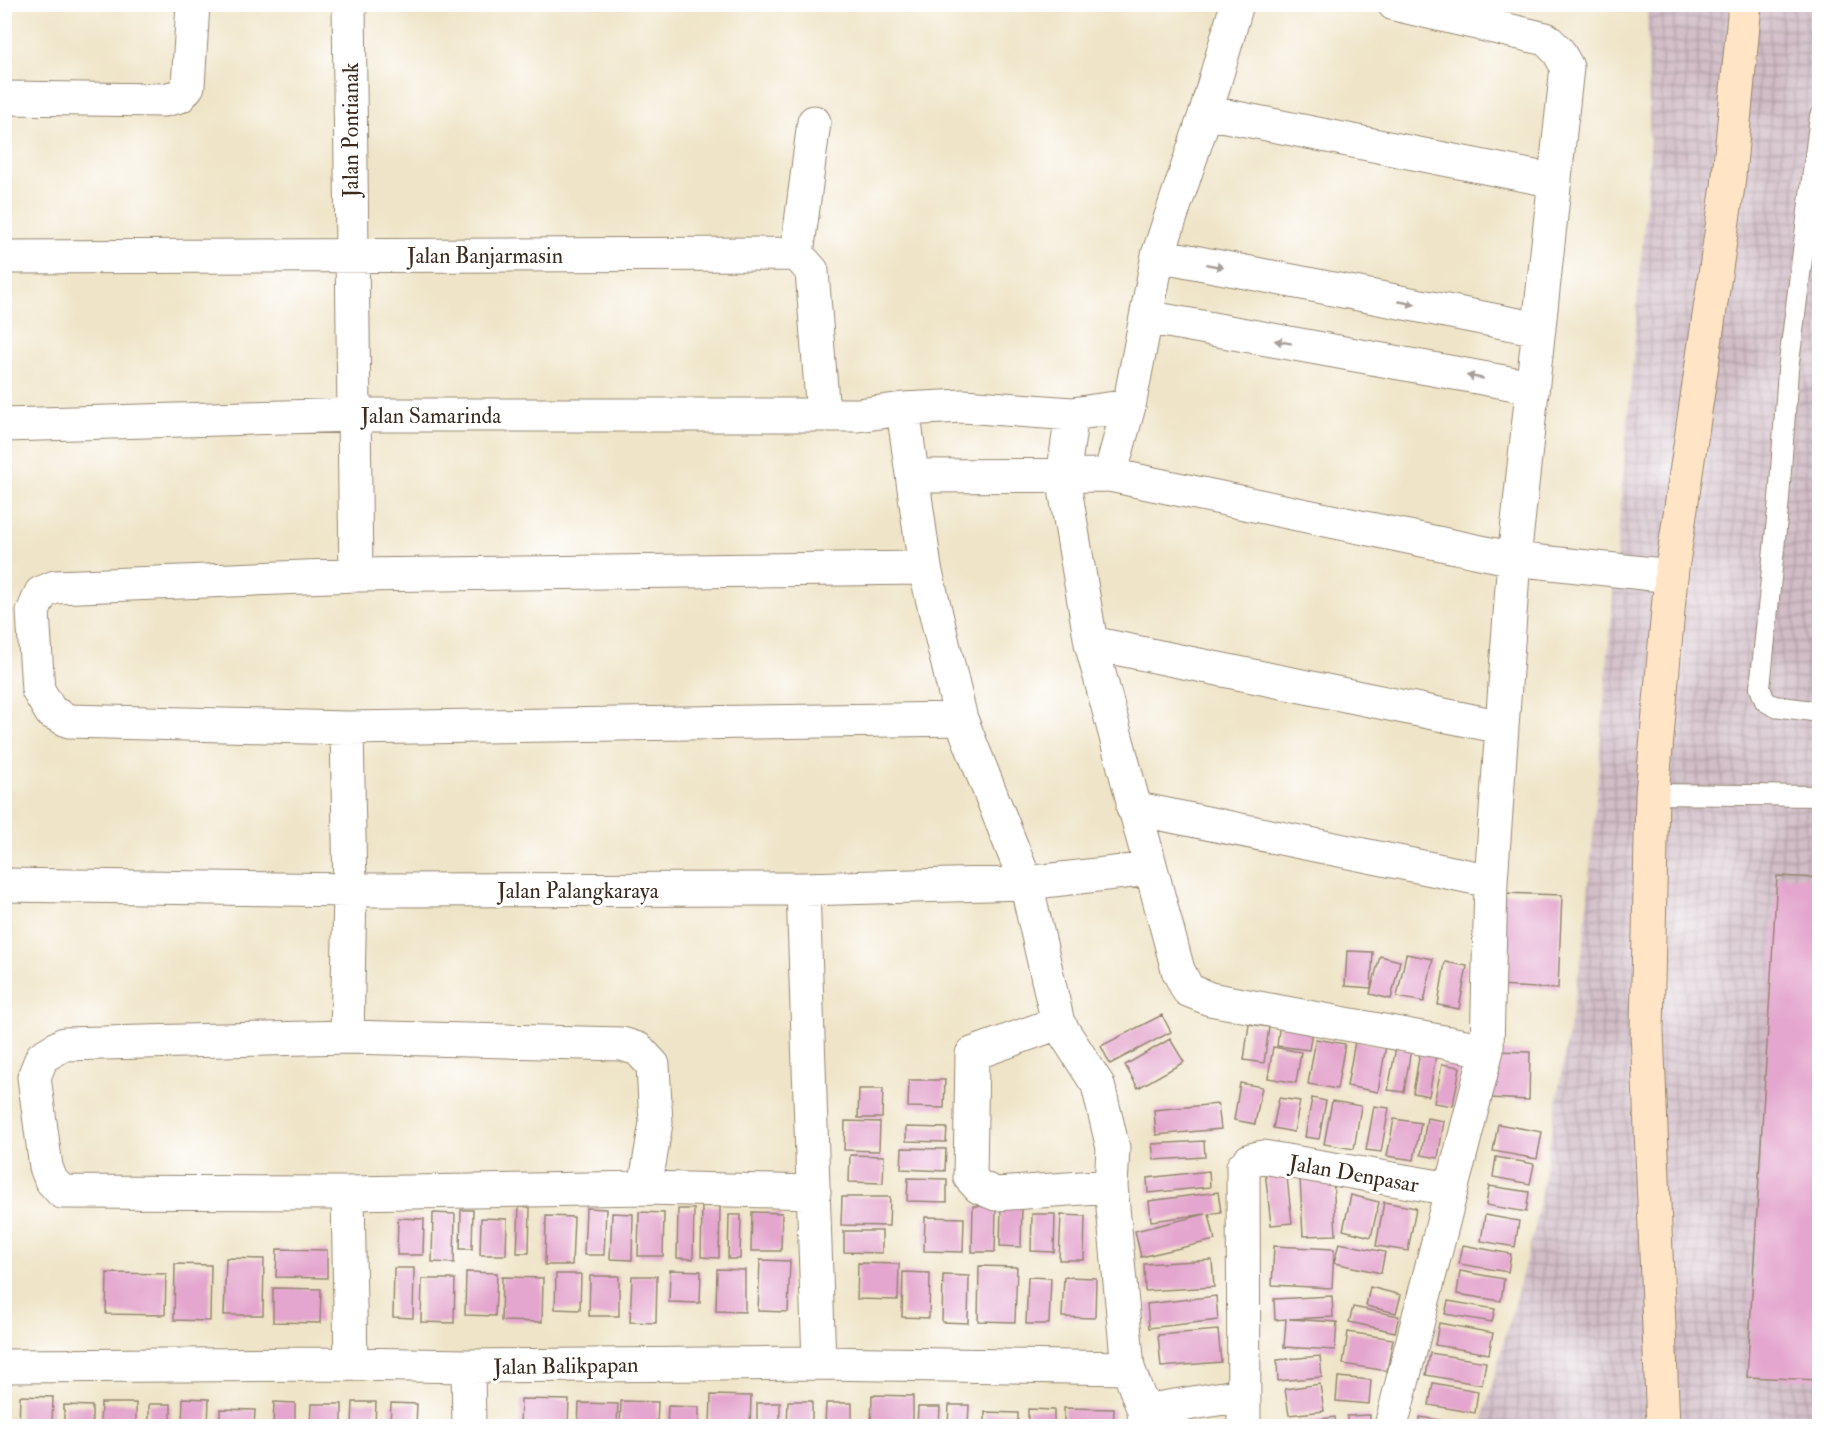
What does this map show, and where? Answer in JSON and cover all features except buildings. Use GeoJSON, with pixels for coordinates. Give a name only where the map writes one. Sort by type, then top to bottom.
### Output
{"type":"FeatureCollection","features":[{"type":"Feature","properties":{"kind":"main road"},"geometry":{"type":"LineString","coordinates":[[1663,1426],[1647,1030],[1652,794],[1671,576],[1728,186],[1744,4]]}},
{"type":"Feature","properties":{"kind":"street"},"geometry":{"type":"LineString","coordinates":[[4,98],[164,100],[180,96],[188,86],[194,4]]}},
{"type":"Feature","properties":{"kind":"street","name":"Jalan Pontianak"},"geometry":{"type":"LineString","coordinates":[[349,4],[350,255],[355,415],[356,575]]}},
{"type":"Feature","properties":{"kind":"street"},"geometry":{"type":"LineString","coordinates":[[1110,475],[1128,406],[1158,255],[1206,112],[1237,4]]}},
{"type":"Feature","properties":{"kind":"street"},"geometry":{"type":"LineString","coordinates":[[1394,4],[1546,39],[1558,51],[1567,67],[1514,559],[1491,880],[1487,1050],[1451,1189]]}},
{"type":"Feature","properties":{"kind":"street"},"geometry":{"type":"LineString","coordinates":[[1206,112],[1555,181]]}},
{"type":"Feature","properties":{"kind":"street"},"geometry":{"type":"LineString","coordinates":[[814,122],[797,254],[812,271],[823,415]]}},
{"type":"Feature","properties":{"kind":"street","name":"Jalan Banjarmasin"},"geometry":{"type":"LineString","coordinates":[[4,257],[797,254]]}},
{"type":"Feature","properties":{"kind":"street"},"geometry":{"type":"LineString","coordinates":[[1158,255],[1539,329]]}},
{"type":"Feature","properties":{"kind":"street"},"geometry":{"type":"LineString","coordinates":[[1146,317],[1533,387]]}},
{"type":"Feature","properties":{"kind":"street","name":"Jalan Samarinda"},"geometry":{"type":"LineString","coordinates":[[4,425],[355,415],[858,415],[903,409],[963,406],[1071,414],[1128,406]]}},
{"type":"Feature","properties":{"kind":"street"},"geometry":{"type":"LineString","coordinates":[[903,409],[925,568],[961,719],[1026,884],[1058,1023],[1098,1085],[1113,1148],[1111,1186],[1128,1368],[1144,1419]]}},
{"type":"Feature","properties":{"kind":"street"},"geometry":{"type":"LineString","coordinates":[[1071,414],[1063,477],[1091,642],[1133,808],[1178,970],[1188,990],[1210,999],[1487,1050]]}},
{"type":"Feature","properties":{"kind":"street"},"geometry":{"type":"LineString","coordinates":[[913,476],[1110,475],[1514,559],[1671,576]]}},
{"type":"Feature","properties":{"kind":"street"},"geometry":{"type":"LineString","coordinates":[[925,568],[356,575],[55,587],[41,593],[33,612],[38,690],[51,712],[69,721],[347,728],[961,719]]}},
{"type":"Feature","properties":{"kind":"street"},"geometry":{"type":"LineString","coordinates":[[1091,642],[1502,727]]}},
{"type":"Feature","properties":{"kind":"street"},"geometry":{"type":"LineString","coordinates":[[347,728],[350,891],[347,1037]]}},
{"type":"Feature","properties":{"kind":"street"},"geometry":{"type":"LineString","coordinates":[[1133,808],[1491,880]]}},
{"type":"Feature","properties":{"kind":"street","name":"Jalan Palangkaraya"},"geometry":{"type":"LineString","coordinates":[[4,885],[350,891],[803,889],[1026,884],[1150,869]]}},
{"type":"Feature","properties":{"kind":"street"},"geometry":{"type":"LineString","coordinates":[[803,889],[819,1363]]}},
{"type":"Feature","properties":{"kind":"street"},"geometry":{"type":"LineString","coordinates":[[1058,1023],[972,1054],[969,1177],[979,1187],[996,1194],[1111,1186]]}},
{"type":"Feature","properties":{"kind":"street"},"geometry":{"type":"LineString","coordinates":[[645,1188],[656,1123],[653,1065],[638,1049],[622,1044],[347,1037],[64,1044],[42,1057],[34,1077],[46,1167],[51,1180],[62,1192],[348,1193],[645,1188],[814,1192]]}},
{"type":"Feature","properties":{"kind":"street","name":"Jalan Denpasar"},"geometry":{"type":"LineString","coordinates":[[1144,1419],[1243,1411],[1243,1167],[1250,1160],[1263,1157],[1451,1189],[1391,1426]]}},
{"type":"Feature","properties":{"kind":"street"},"geometry":{"type":"LineString","coordinates":[[348,1193],[351,1364]]}},
{"type":"Feature","properties":{"kind":"street","name":"Jalan Balikpapan"},"geometry":{"type":"LineString","coordinates":[[4,1366],[819,1363],[1128,1368]]}},
{"type":"Feature","properties":{"kind":"street"},"geometry":{"type":"LineString","coordinates":[[468,1366],[469,1426]]}},
{"type":"Feature","properties":{"kind":"lane"},"geometry":{"type":"LineString","coordinates":[[1820,116],[1788,370],[1779,499],[1760,688],[1765,701],[1774,706],[1820,712]]}},
{"type":"Feature","properties":{"kind":"lane"},"geometry":{"type":"LineString","coordinates":[[1652,794],[1820,795]]}},
{"type":"Feature","properties":{"kind":"shaded area"},"geometry":{"type":"Polygon","coordinates":[[[1647,5],[1819,5],[1819,1426],[1481,1426],[1535,1227],[1584,942],[1650,155],[1647,5]]]}}]}
